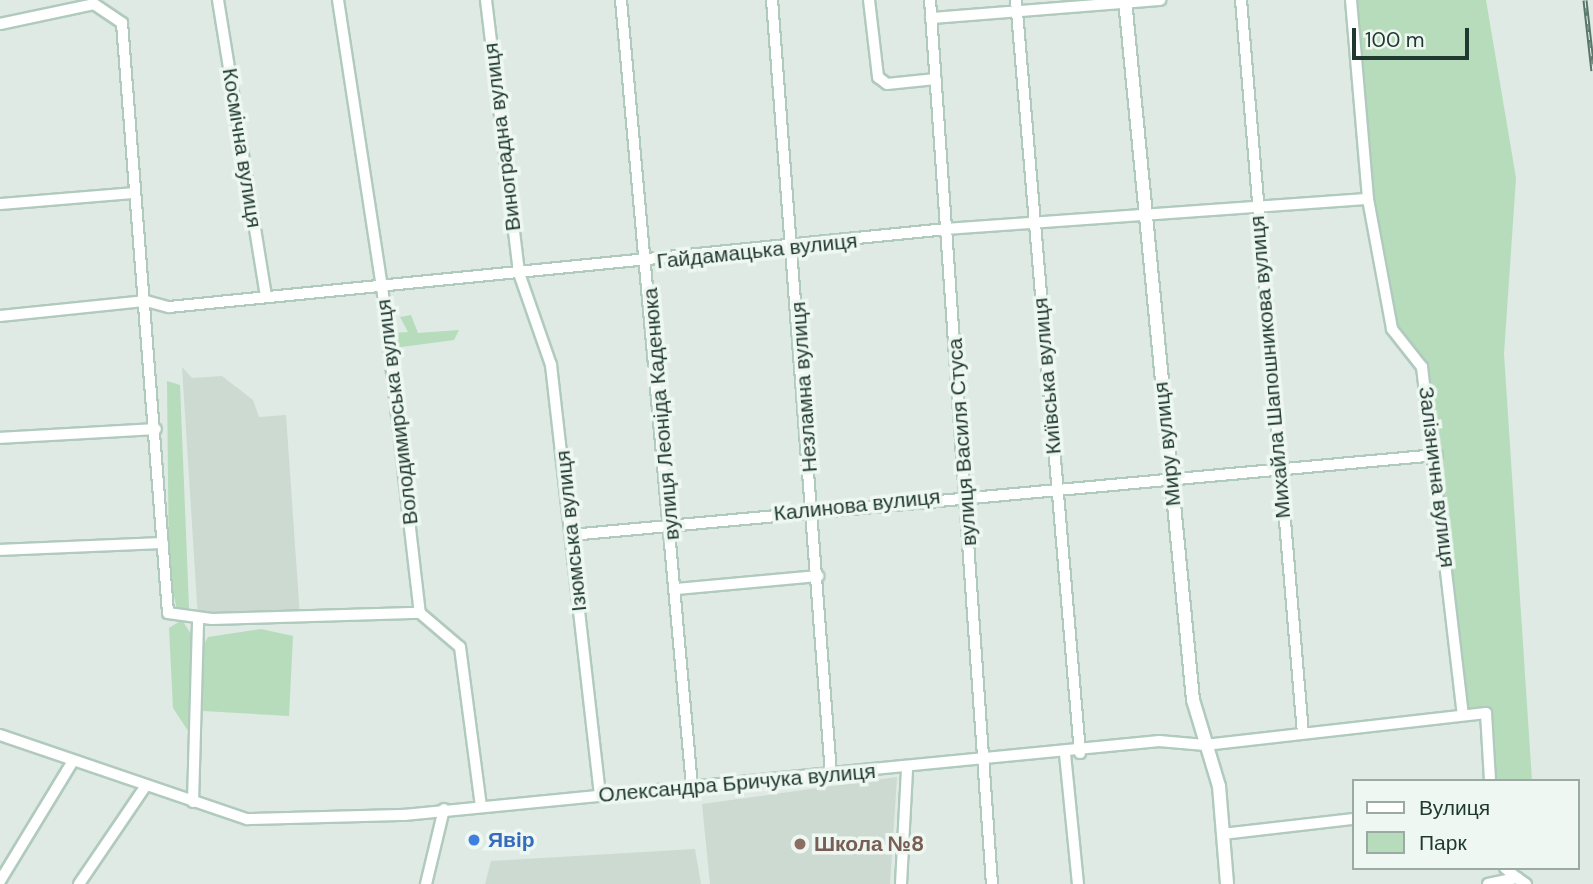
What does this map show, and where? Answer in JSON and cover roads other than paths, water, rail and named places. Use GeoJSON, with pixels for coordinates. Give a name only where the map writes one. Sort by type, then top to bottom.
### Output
{"type":"FeatureCollection","features":[{"type":"Feature","properties":{"kind":"main road","name":"Миру вулиця"},"geometry":{"type":"LineString","coordinates":[[1125,2],[1193,700],[1219,786],[1227,884]]}},
{"type":"Feature","properties":{"kind":"street","name":"Космічна вулиця"},"geometry":{"type":"LineString","coordinates":[[218,0],[266,296]]}},
{"type":"Feature","properties":{"kind":"street","name":"Володимирська вулиця"},"geometry":{"type":"LineString","coordinates":[[338,0],[382,286],[421,613]]}},
{"type":"Feature","properties":{"kind":"street","name":"Виноградна вулиця"},"geometry":{"type":"LineString","coordinates":[[486,0],[519,273]]}},
{"type":"Feature","properties":{"kind":"street","name":"вулиця Леоніда Каденюка"},"geometry":{"type":"LineString","coordinates":[[621,0],[672,524],[692,786]]}},
{"type":"Feature","properties":{"kind":"street","name":"Незламна вулиця"},"geometry":{"type":"LineString","coordinates":[[772,0],[794,249],[831,774]]}},
{"type":"Feature","properties":{"kind":"street"},"geometry":{"type":"LineString","coordinates":[[869,0],[878,77],[887,84],[936,79]]}},
{"type":"Feature","properties":{"kind":"street","name":"вулиця Василя Стуса"},"geometry":{"type":"LineString","coordinates":[[930,0],[967,494],[992,884]]}},
{"type":"Feature","properties":{"kind":"street","name":"Київська вулиця"},"geometry":{"type":"LineString","coordinates":[[1016,0],[1080,752]]}},
{"type":"Feature","properties":{"kind":"street"},"geometry":{"type":"LineString","coordinates":[[931,18],[1160,0]]}},
{"type":"Feature","properties":{"kind":"street","name":"Михайла Шапошникова вулиця"},"geometry":{"type":"LineString","coordinates":[[1241,0],[1277,465],[1303,733]]}},
{"type":"Feature","properties":{"kind":"street","name":"Залізнична вулиця"},"geometry":{"type":"LineString","coordinates":[[1351,0],[1368,200],[1392,329],[1422,367],[1437,455],[1463,715]]}},
{"type":"Feature","properties":{"kind":"street"},"geometry":{"type":"LineString","coordinates":[[0,24],[94,4],[122,23],[169,613],[198,619],[421,613],[460,647],[481,807]]}},
{"type":"Feature","properties":{"kind":"street"},"geometry":{"type":"LineString","coordinates":[[0,204],[134,193]]}},
{"type":"Feature","properties":{"kind":"street","name":"Гайдамацька вулиця"},"geometry":{"type":"LineString","coordinates":[[0,316],[146,301],[169,307],[648,263],[794,249],[947,229],[1368,200]]}},
{"type":"Feature","properties":{"kind":"street","name":"Ізюмська вулиця"},"geometry":{"type":"LineString","coordinates":[[519,273],[550,355],[600,795]]}},
{"type":"Feature","properties":{"kind":"street"},"geometry":{"type":"LineString","coordinates":[[0,438],[156,429]]}},
{"type":"Feature","properties":{"kind":"street","name":"Калинова вулиця"},"geometry":{"type":"LineString","coordinates":[[570,535],[1277,465],[1437,455]]}},
{"type":"Feature","properties":{"kind":"street"},"geometry":{"type":"LineString","coordinates":[[0,550],[163,543]]}},
{"type":"Feature","properties":{"kind":"street"},"geometry":{"type":"LineString","coordinates":[[676,589],[818,576]]}},
{"type":"Feature","properties":{"kind":"street"},"geometry":{"type":"LineString","coordinates":[[193,803],[198,619]]}},
{"type":"Feature","properties":{"kind":"street","name":"Олександра Бричука вулиця"},"geometry":{"type":"LineString","coordinates":[[0,735],[145,787],[247,819],[481,807],[1065,754],[1159,741],[1205,745],[1486,713],[1490,779]]}},
{"type":"Feature","properties":{"kind":"street"},"geometry":{"type":"LineString","coordinates":[[1065,754],[1078,884]]}},
{"type":"Feature","properties":{"kind":"street"},"geometry":{"type":"LineString","coordinates":[[0,881],[73,761]]}},
{"type":"Feature","properties":{"kind":"street"},"geometry":{"type":"LineString","coordinates":[[901,884],[907,768]]}},
{"type":"Feature","properties":{"kind":"street"},"geometry":{"type":"LineString","coordinates":[[79,884],[145,787]]}},
{"type":"Feature","properties":{"kind":"street"},"geometry":{"type":"LineString","coordinates":[[426,884],[444,809]]}},
{"type":"Feature","properties":{"kind":"street"},"geometry":{"type":"LineString","coordinates":[[1223,834],[1352,819]]}},
{"type":"Feature","properties":{"kind":"street"},"geometry":{"type":"LineString","coordinates":[[1508,870],[1522,881]]}},
{"type":"Feature","properties":{"kind":"street"},"geometry":{"type":"LineString","coordinates":[[1488,884],[1522,881]]}},
{"type":"Feature","properties":{"kind":"railway"},"geometry":{"type":"LineString","coordinates":[[1585,0],[1593,71]]}},
{"type":"Feature","properties":{"kind":"place","name":"Явiр"},"geometry":{"type":"Point","coordinates":[474,840]}},
{"type":"Feature","properties":{"kind":"place","name":"Школа №8"},"geometry":{"type":"Point","coordinates":[800,844]}}]}
